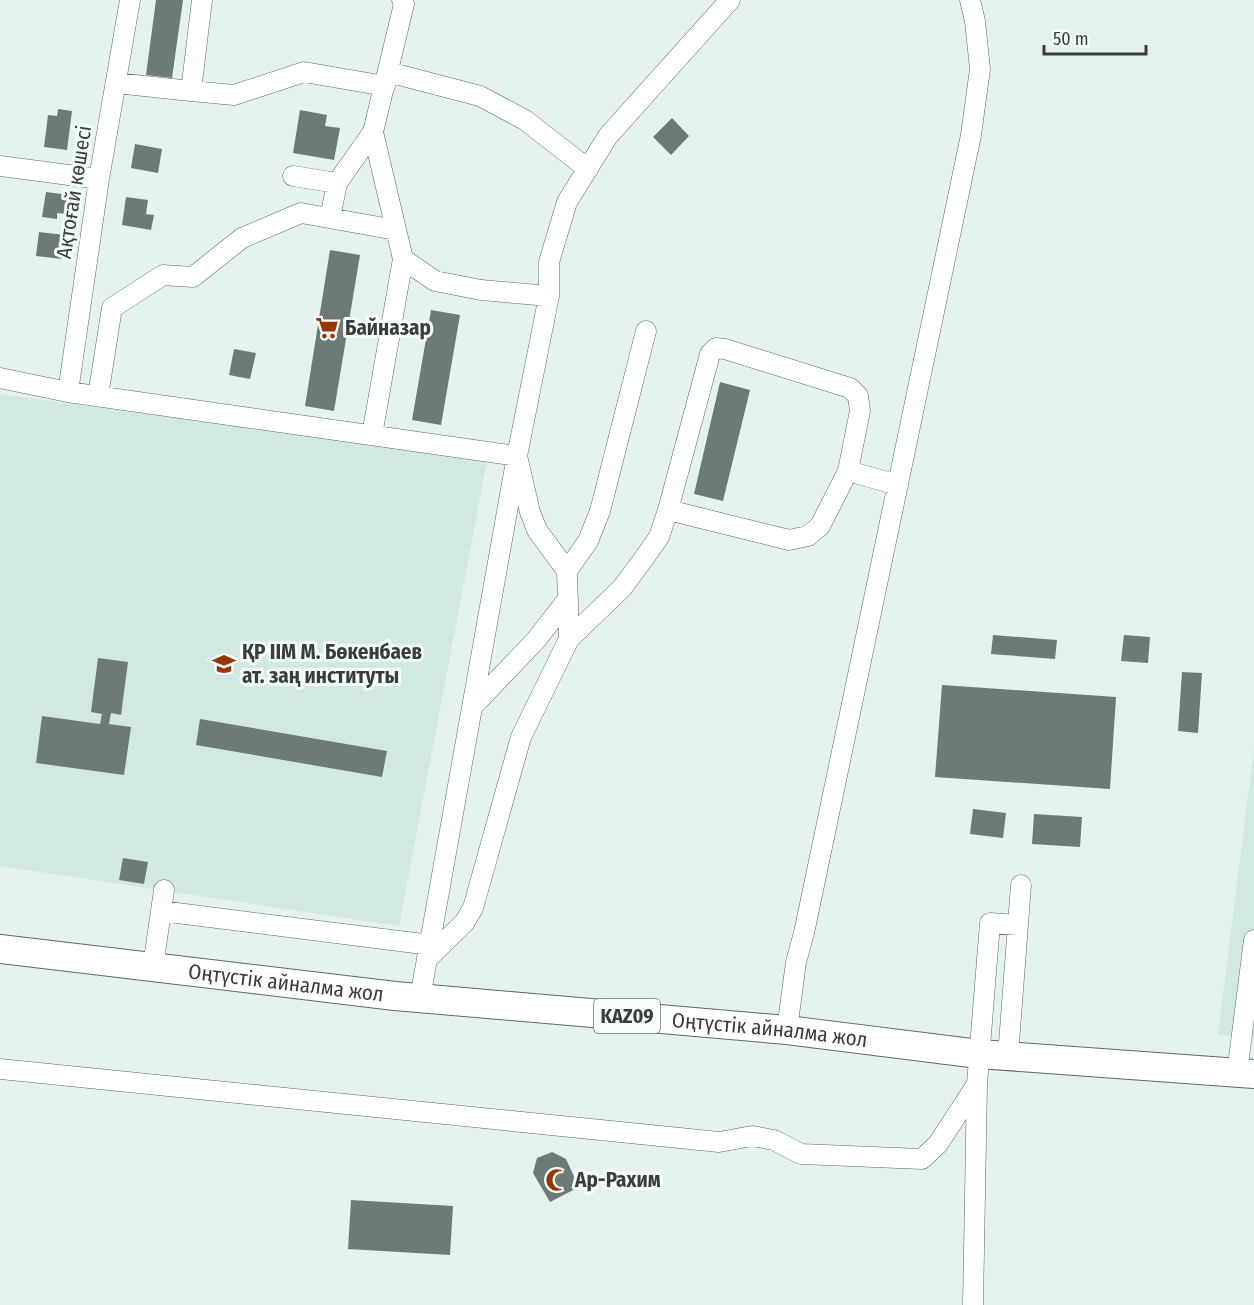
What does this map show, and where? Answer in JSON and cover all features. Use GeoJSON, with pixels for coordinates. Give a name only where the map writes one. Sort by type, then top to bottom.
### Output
{"type":"FeatureCollection","features":[{"type":"Feature","properties":{"kind":"highway","name":"Оңтүстік айналма жол"},"geometry":{"type":"LineString","coordinates":[[0,949],[420,999],[787,1030],[979,1054],[1245,1073]]}},
{"type":"Feature","properties":{"kind":"street","name":"Ақтоғай көшесі"},"geometry":{"type":"LineString","coordinates":[[68,392],[99,179],[130,0]]}},
{"type":"Feature","properties":{"kind":"street"},"geometry":{"type":"LineString","coordinates":[[191,91],[202,0]]}},
{"type":"Feature","properties":{"kind":"street"},"geometry":{"type":"LineString","coordinates":[[330,218],[337,183],[373,132],[404,4],[402,0]]}},
{"type":"Feature","properties":{"kind":"street"},"geometry":{"type":"LineString","coordinates":[[420,999],[517,456],[549,296],[549,262],[567,202],[608,136],[730,0]]}},
{"type":"Feature","properties":{"kind":"street"},"geometry":{"type":"LineString","coordinates":[[787,1030],[796,962],[804,933],[971,135],[980,69],[975,21],[970,0]]}},
{"type":"Feature","properties":{"kind":"street"},"geometry":{"type":"LineString","coordinates":[[116,83],[234,95],[304,72],[386,79],[480,96],[525,120],[588,169]]}},
{"type":"Feature","properties":{"kind":"street"},"geometry":{"type":"LineString","coordinates":[[372,435],[403,259],[373,132]]}},
{"type":"Feature","properties":{"kind":"street"},"geometry":{"type":"LineString","coordinates":[[0,166],[99,179]]}},
{"type":"Feature","properties":{"kind":"street"},"geometry":{"type":"LineString","coordinates":[[293,176],[337,183]]}},
{"type":"Feature","properties":{"kind":"street"},"geometry":{"type":"LineString","coordinates":[[98,396],[112,309],[163,275],[193,277],[242,238],[301,213],[396,230]]}},
{"type":"Feature","properties":{"kind":"street"},"geometry":{"type":"LineString","coordinates":[[403,259],[435,281],[481,290],[549,296]]}},
{"type":"Feature","properties":{"kind":"street"},"geometry":{"type":"LineString","coordinates":[[567,571],[588,541],[600,511],[646,331]]}},
{"type":"Feature","properties":{"kind":"street"},"geometry":{"type":"LineString","coordinates":[[161,911],[430,951],[464,923],[473,908],[521,737],[569,639],[622,588],[659,537],[710,354],[716,348],[725,349],[850,388],[858,396],[860,411],[848,471],[820,526],[808,536],[789,540],[668,510]]}},
{"type":"Feature","properties":{"kind":"street"},"geometry":{"type":"LineString","coordinates":[[0,378],[68,392],[517,456]]}},
{"type":"Feature","properties":{"kind":"street"},"geometry":{"type":"LineString","coordinates":[[517,456],[530,512],[537,530],[567,571],[569,639]]}},
{"type":"Feature","properties":{"kind":"street"},"geometry":{"type":"LineString","coordinates":[[848,471],[898,485]]}},
{"type":"Feature","properties":{"kind":"street"},"geometry":{"type":"LineString","coordinates":[[473,706],[536,640],[568,599]]}},
{"type":"Feature","properties":{"kind":"street"},"geometry":{"type":"LineString","coordinates":[[1008,1056],[1021,885]]}},
{"type":"Feature","properties":{"kind":"street"},"geometry":{"type":"LineString","coordinates":[[153,967],[164,891]]}},
{"type":"Feature","properties":{"kind":"street"},"geometry":{"type":"LineString","coordinates":[[973,1305],[977,1084],[990,923],[1018,925]]}},
{"type":"Feature","properties":{"kind":"street"},"geometry":{"type":"LineString","coordinates":[[1245,1073],[1254,940]]}},
{"type":"Feature","properties":{"kind":"street"},"geometry":{"type":"LineString","coordinates":[[0,1070],[718,1142],[752,1136],[774,1140],[801,1154],[922,1160],[938,1144],[977,1084]]}},
{"type":"Feature","properties":{"kind":"shaded area","name":"ҚР ІІМ М. Бөкенбаев ат. заң институты"},"geometry":{"type":"Polygon","coordinates":[[[0,394],[487,461],[399,926],[0,866],[0,394]]]}},
{"type":"Feature","properties":{"kind":"shaded area"},"geometry":{"type":"Polygon","coordinates":[[[1254,748],[1254,1038],[1218,1035],[1254,748]]]}},
{"type":"Feature","properties":{"kind":"building"},"geometry":{"type":"Polygon","coordinates":[[[156,0],[183,0],[172,78],[146,75],[156,0]]]}},
{"type":"Feature","properties":{"kind":"building"},"geometry":{"type":"Polygon","coordinates":[[[58,109],[72,111],[67,150],[44,147],[48,115],[57,116],[58,109]]]}},
{"type":"Feature","properties":{"kind":"building"},"geometry":{"type":"Polygon","coordinates":[[[300,110],[327,115],[325,126],[340,128],[334,160],[293,153],[300,110]]]}},
{"type":"Feature","properties":{"kind":"building"},"geometry":{"type":"Polygon","coordinates":[[[672,118],[689,136],[671,155],[653,137],[672,118]]]}},
{"type":"Feature","properties":{"kind":"building"},"geometry":{"type":"Polygon","coordinates":[[[135,144],[162,149],[158,173],[131,168],[135,144]]]}},
{"type":"Feature","properties":{"kind":"building"},"geometry":{"type":"Polygon","coordinates":[[[46,192],[69,195],[67,214],[57,213],[57,219],[42,217],[46,192]]]}},
{"type":"Feature","properties":{"kind":"building"},"geometry":{"type":"Polygon","coordinates":[[[126,197],[148,200],[146,214],[154,215],[151,230],[122,225],[126,197]]]}},
{"type":"Feature","properties":{"kind":"building"},"geometry":{"type":"Polygon","coordinates":[[[39,232],[65,235],[62,259],[36,256],[39,232]]]}},
{"type":"Feature","properties":{"kind":"building"},"geometry":{"type":"Polygon","coordinates":[[[330,250],[360,255],[334,411],[305,406],[330,250]]]}},
{"type":"Feature","properties":{"kind":"building"},"geometry":{"type":"Polygon","coordinates":[[[431,310],[460,315],[441,425],[412,420],[431,310]]]}},
{"type":"Feature","properties":{"kind":"building"},"geometry":{"type":"Polygon","coordinates":[[[234,349],[256,353],[250,379],[229,375],[234,349]]]}},
{"type":"Feature","properties":{"kind":"building"},"geometry":{"type":"Polygon","coordinates":[[[720,382],[750,390],[723,501],[694,494],[720,382]]]}},
{"type":"Feature","properties":{"kind":"building"},"geometry":{"type":"Polygon","coordinates":[[[993,635],[1057,640],[1055,659],[991,654],[993,635]]]}},
{"type":"Feature","properties":{"kind":"building"},"geometry":{"type":"Polygon","coordinates":[[[1124,635],[1150,637],[1148,663],[1121,661],[1124,635]]]}},
{"type":"Feature","properties":{"kind":"building"},"geometry":{"type":"Polygon","coordinates":[[[98,658],[128,662],[121,715],[111,713],[109,724],[131,727],[124,775],[36,763],[42,716],[100,724],[102,714],[91,712],[98,658]]]}},
{"type":"Feature","properties":{"kind":"building"},"geometry":{"type":"Polygon","coordinates":[[[1182,672],[1202,673],[1198,733],[1178,731],[1182,672]]]}},
{"type":"Feature","properties":{"kind":"building"},"geometry":{"type":"Polygon","coordinates":[[[942,685],[1116,697],[1110,789],[935,777],[942,685]]]}},
{"type":"Feature","properties":{"kind":"building"},"geometry":{"type":"Polygon","coordinates":[[[200,719],[387,751],[382,777],[196,745],[200,719]]]}},
{"type":"Feature","properties":{"kind":"building"},"geometry":{"type":"Polygon","coordinates":[[[973,809],[1006,813],[1003,838],[970,834],[973,809]]]}},
{"type":"Feature","properties":{"kind":"building"},"geometry":{"type":"Polygon","coordinates":[[[1034,814],[1082,817],[1080,847],[1032,844],[1034,814]]]}},
{"type":"Feature","properties":{"kind":"building"},"geometry":{"type":"Polygon","coordinates":[[[123,858],[148,862],[144,884],[119,880],[123,858]]]}},
{"type":"Feature","properties":{"kind":"building","name":"Ар-Рахим"},"geometry":{"type":"Polygon","coordinates":[[[552,1152],[566,1159],[579,1187],[550,1202],[533,1173],[537,1158],[552,1152]]]}},
{"type":"Feature","properties":{"kind":"building"},"geometry":{"type":"Polygon","coordinates":[[[351,1200],[453,1206],[450,1255],[348,1249],[351,1200]]]}},
{"type":"Feature","properties":{"kind":"place","name":"Байназар"},"geometry":{"type":"Point","coordinates":[327,328]}},
{"type":"Feature","properties":{"kind":"place","name":"ҚР ІІМ М. Бөкенбаев ат. заң институты"},"geometry":{"type":"Point","coordinates":[224,664]}},
{"type":"Feature","properties":{"kind":"place","name":"Ар-Рахим"},"geometry":{"type":"Point","coordinates":[557,1180]}}]}
